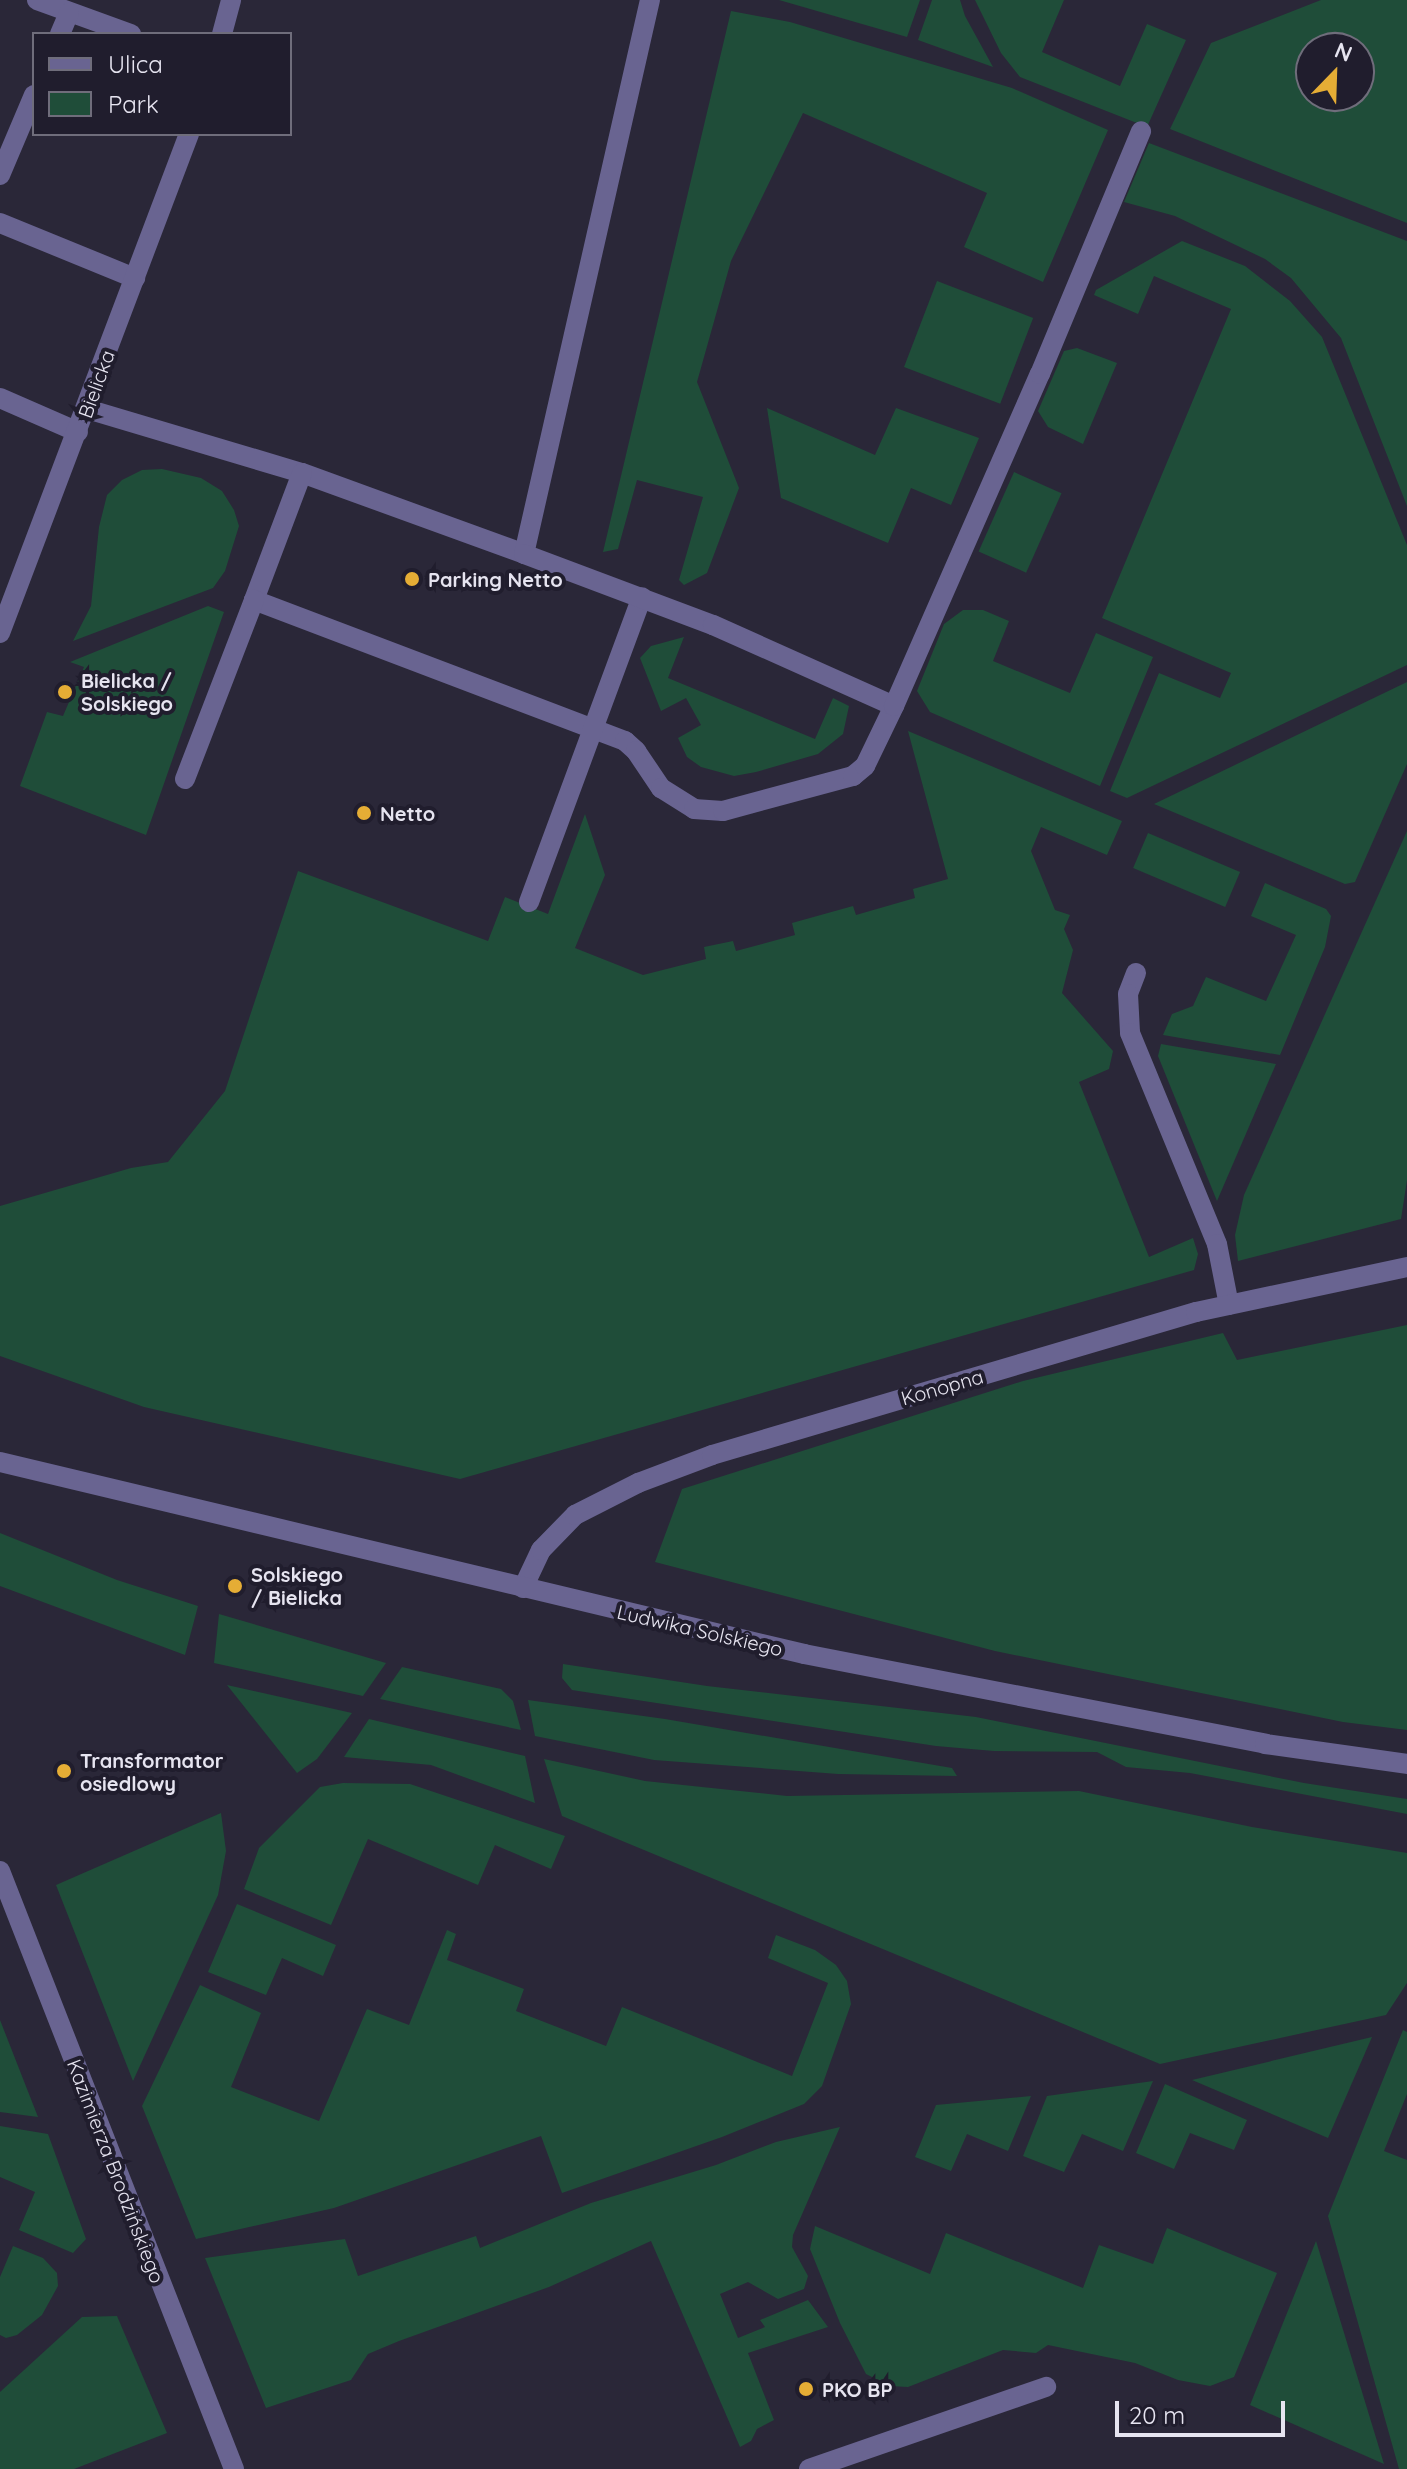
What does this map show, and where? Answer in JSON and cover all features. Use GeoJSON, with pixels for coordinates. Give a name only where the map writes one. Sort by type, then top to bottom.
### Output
{"type":"FeatureCollection","features":[{"type":"Feature","properties":{"kind":"street"},"geometry":{"type":"LineString","coordinates":[[37,0],[125,32]]}},
{"type":"Feature","properties":{"kind":"street"},"geometry":{"type":"LineString","coordinates":[[223,32],[231,0]]}},
{"type":"Feature","properties":{"kind":"street"},"geometry":{"type":"LineString","coordinates":[[524,554],[650,0]]}},
{"type":"Feature","properties":{"kind":"street"},"geometry":{"type":"LineString","coordinates":[[61,32],[69,13]]}},
{"type":"Feature","properties":{"kind":"street"},"geometry":{"type":"LineString","coordinates":[[0,175],[32,100]]}},
{"type":"Feature","properties":{"kind":"street"},"geometry":{"type":"LineString","coordinates":[[254,600],[625,741],[636,751],[661,788],[694,809],[723,811],[853,776],[865,766],[894,706],[1040,374],[1141,131]]}},
{"type":"Feature","properties":{"kind":"street","name":"Bielicka"},"geometry":{"type":"LineString","coordinates":[[0,633],[188,136]]}},
{"type":"Feature","properties":{"kind":"street"},"geometry":{"type":"LineString","coordinates":[[0,223],[135,278]]}},
{"type":"Feature","properties":{"kind":"street"},"geometry":{"type":"LineString","coordinates":[[0,398],[78,432]]}},
{"type":"Feature","properties":{"kind":"street"},"geometry":{"type":"LineString","coordinates":[[87,409],[302,473],[642,597],[894,706]]}},
{"type":"Feature","properties":{"kind":"street"},"geometry":{"type":"LineString","coordinates":[[185,779],[302,473]]}},
{"type":"Feature","properties":{"kind":"street"},"geometry":{"type":"LineString","coordinates":[[529,902],[642,597]]}},
{"type":"Feature","properties":{"kind":"street"},"geometry":{"type":"LineString","coordinates":[[1136,973],[1128,994],[1130,1033],[1213,1232],[1229,1305]]}},
{"type":"Feature","properties":{"kind":"street","name":"Konopna"},"geometry":{"type":"LineString","coordinates":[[523,1588],[530,1568],[556,1531],[575,1515],[638,1483],[727,1451],[1229,1305],[1407,1267]]}},
{"type":"Feature","properties":{"kind":"street","name":"Ludwika Solskiego"},"geometry":{"type":"LineString","coordinates":[[0,1462],[804,1654],[1265,1744],[1407,1764]]}},
{"type":"Feature","properties":{"kind":"street","name":"Kazimierza Brodzińskiego"},"geometry":{"type":"LineString","coordinates":[[0,1871],[234,2469]]}},
{"type":"Feature","properties":{"kind":"street"},"geometry":{"type":"LineString","coordinates":[[809,2469],[1046,2387]]}},
{"type":"Feature","properties":{"kind":"green space"},"geometry":{"type":"Polygon","coordinates":[[[779,0],[920,0],[907,37],[779,0]]]}},
{"type":"Feature","properties":{"kind":"green space"},"geometry":{"type":"Polygon","coordinates":[[[932,0],[960,0],[965,16],[993,67],[918,40],[932,0]]]}},
{"type":"Feature","properties":{"kind":"green space"},"geometry":{"type":"Polygon","coordinates":[[[975,0],[1064,0],[1042,52],[1120,86],[1147,24],[1186,40],[1147,127],[1020,77],[1001,53],[975,0]]]}},
{"type":"Feature","properties":{"kind":"green space"},"geometry":{"type":"Polygon","coordinates":[[[1321,0],[1407,0],[1407,223],[1170,129],[1211,43],[1321,0]]]}},
{"type":"Feature","properties":{"kind":"green space"},"geometry":{"type":"Polygon","coordinates":[[[731,11],[790,22],[1012,88],[1108,130],[1043,282],[964,247],[987,193],[803,113],[731,261],[697,382],[739,488],[707,573],[684,585],[679,580],[703,497],[637,480],[618,549],[603,552],[731,11]]]}},
{"type":"Feature","properties":{"kind":"green space"},"geometry":{"type":"Polygon","coordinates":[[[1149,143],[1407,241],[1407,506],[1341,338],[1291,278],[1265,259],[1175,216],[1124,202],[1149,143]]]}},
{"type":"Feature","properties":{"kind":"green space"},"geometry":{"type":"Polygon","coordinates":[[[1182,241],[1245,266],[1290,301],[1322,337],[1407,545],[1407,665],[1127,798],[1110,791],[1159,673],[1220,698],[1231,673],[1102,618],[1231,309],[1154,276],[1138,314],[1094,295],[1096,290],[1182,241]]]}},
{"type":"Feature","properties":{"kind":"green space"},"geometry":{"type":"Polygon","coordinates":[[[937,281],[1033,318],[1000,404],[904,367],[937,281]]]}},
{"type":"Feature","properties":{"kind":"green space"},"geometry":{"type":"Polygon","coordinates":[[[1077,348],[1117,363],[1083,444],[1048,427],[1038,411],[1064,351],[1077,348]]]}},
{"type":"Feature","properties":{"kind":"green space"},"geometry":{"type":"Polygon","coordinates":[[[767,408],[875,455],[896,408],[979,438],[951,505],[911,488],[888,543],[781,498],[767,408]]]}},
{"type":"Feature","properties":{"kind":"green space"},"geometry":{"type":"Polygon","coordinates":[[[162,469],[201,478],[222,491],[234,510],[239,526],[225,571],[213,588],[73,641],[91,606],[99,527],[107,495],[122,480],[142,470],[162,469]]]}},
{"type":"Feature","properties":{"kind":"green space"},"geometry":{"type":"Polygon","coordinates":[[[1014,472],[1062,493],[1026,573],[979,551],[1014,472]]]}},
{"type":"Feature","properties":{"kind":"green space"},"geometry":{"type":"Polygon","coordinates":[[[208,606],[224,612],[146,835],[20,786],[47,712],[63,716],[84,667],[70,662],[208,606]]]}},
{"type":"Feature","properties":{"kind":"green space"},"geometry":{"type":"Polygon","coordinates":[[[963,610],[983,610],[1009,621],[993,661],[1070,693],[1096,633],[1153,657],[1100,786],[930,712],[917,691],[944,624],[963,610]]]}},
{"type":"Feature","properties":{"kind":"green space"},"geometry":{"type":"Polygon","coordinates":[[[684,637],[668,678],[815,739],[833,698],[849,706],[843,734],[818,754],[756,772],[734,776],[701,767],[687,757],[678,738],[701,725],[686,698],[661,711],[640,658],[651,646],[684,637]]]}},
{"type":"Feature","properties":{"kind":"green space"},"geometry":{"type":"Polygon","coordinates":[[[1407,682],[1407,764],[1355,882],[1345,884],[1154,804],[1407,682]]]}},
{"type":"Feature","properties":{"kind":"green space"},"geometry":{"type":"Polygon","coordinates":[[[908,731],[1122,821],[1107,855],[1041,827],[1031,851],[1055,910],[1070,915],[1064,929],[1073,950],[1062,993],[1113,1051],[1109,1069],[1079,1082],[1149,1257],[1193,1238],[1198,1254],[1194,1270],[460,1479],[144,1407],[0,1356],[0,1206],[131,1168],[168,1162],[225,1091],[298,871],[488,941],[505,897],[548,914],[585,814],[605,875],[575,948],[643,975],[706,959],[704,947],[733,941],[736,951],[795,935],[792,923],[853,906],[856,915],[915,898],[913,889],[948,879],[908,731]]]}},
{"type":"Feature","properties":{"kind":"green space"},"geometry":{"type":"Polygon","coordinates":[[[1407,831],[1407,1180],[1401,1219],[1238,1261],[1235,1235],[1244,1195],[1407,831]]]}},
{"type":"Feature","properties":{"kind":"green space"},"geometry":{"type":"Polygon","coordinates":[[[1148,833],[1240,872],[1225,907],[1133,868],[1148,833]]]}},
{"type":"Feature","properties":{"kind":"green space"},"geometry":{"type":"Polygon","coordinates":[[[1265,883],[1326,909],[1331,916],[1325,947],[1280,1055],[1163,1035],[1172,1014],[1193,1006],[1206,977],[1266,1001],[1296,935],[1251,916],[1265,883]]]}},
{"type":"Feature","properties":{"kind":"green space"},"geometry":{"type":"Polygon","coordinates":[[[1161,1044],[1276,1064],[1217,1201],[1158,1056],[1161,1044]]]}},
{"type":"Feature","properties":{"kind":"green space"},"geometry":{"type":"Polygon","coordinates":[[[1407,1325],[1407,1730],[1343,1722],[995,1651],[655,1562],[682,1489],[1023,1381],[1223,1333],[1237,1360],[1407,1325]]]}},
{"type":"Feature","properties":{"kind":"green space"},"geometry":{"type":"Polygon","coordinates":[[[0,1533],[117,1580],[198,1606],[185,1655],[0,1586],[0,1533]]]}},
{"type":"Feature","properties":{"kind":"green space"},"geometry":{"type":"Polygon","coordinates":[[[219,1614],[386,1663],[363,1696],[214,1663],[219,1614]]]}},
{"type":"Feature","properties":{"kind":"green space"},"geometry":{"type":"Polygon","coordinates":[[[563,1664],[707,1686],[976,1717],[1304,1783],[1407,1799],[1407,1814],[1190,1773],[1126,1767],[1097,1752],[994,1751],[936,1746],[572,1690],[562,1678],[563,1664]]]}},
{"type":"Feature","properties":{"kind":"green space"},"geometry":{"type":"Polygon","coordinates":[[[402,1667],[501,1689],[513,1701],[521,1730],[380,1699],[402,1667]]]}},
{"type":"Feature","properties":{"kind":"green space"},"geometry":{"type":"Polygon","coordinates":[[[227,1685],[352,1713],[317,1759],[297,1773],[227,1685]]]}},
{"type":"Feature","properties":{"kind":"green space"},"geometry":{"type":"Polygon","coordinates":[[[528,1700],[665,1719],[952,1768],[957,1776],[838,1774],[654,1760],[535,1736],[528,1700]]]}},
{"type":"Feature","properties":{"kind":"green space"},"geometry":{"type":"Polygon","coordinates":[[[369,1719],[525,1756],[535,1803],[431,1765],[344,1757],[369,1719]]]}},
{"type":"Feature","properties":{"kind":"green space"},"geometry":{"type":"Polygon","coordinates":[[[544,1759],[645,1781],[787,1796],[1079,1791],[1252,1827],[1407,1853],[1407,1983],[1386,2015],[1160,2064],[562,1816],[544,1759]]]}},
{"type":"Feature","properties":{"kind":"green space"},"geometry":{"type":"Polygon","coordinates":[[[343,1783],[410,1784],[565,1836],[551,1869],[495,1845],[478,1885],[368,1839],[331,1925],[244,1889],[259,1848],[320,1787],[343,1783]]]}},
{"type":"Feature","properties":{"kind":"green space"},"geometry":{"type":"Polygon","coordinates":[[[221,1813],[226,1851],[218,1895],[133,2081],[56,1885],[221,1813]]]}},
{"type":"Feature","properties":{"kind":"green space"},"geometry":{"type":"Polygon","coordinates":[[[237,1904],[336,1945],[323,1976],[282,1958],[266,1995],[208,1972],[237,1904]]]}},
{"type":"Feature","properties":{"kind":"green space"},"geometry":{"type":"Polygon","coordinates":[[[447,1930],[456,1934],[447,1960],[524,1989],[516,2011],[606,2046],[622,2007],[792,2076],[828,1983],[768,1958],[776,1935],[815,1950],[836,1965],[847,1981],[851,2004],[822,2086],[804,2104],[722,2137],[562,2193],[541,2136],[334,2208],[196,2239],[142,2106],[200,1985],[261,2013],[231,2087],[319,2121],[367,2009],[409,2025],[447,1930]]]}},
{"type":"Feature","properties":{"kind":"green space"},"geometry":{"type":"Polygon","coordinates":[[[0,2020],[38,2117],[0,2112],[0,2020]]]}},
{"type":"Feature","properties":{"kind":"green space"},"geometry":{"type":"Polygon","coordinates":[[[1403,2030],[1407,2032],[1407,2094],[1384,2151],[1407,2160],[1407,2469],[1399,2469],[1328,2216],[1403,2030]]]}},
{"type":"Feature","properties":{"kind":"green space"},"geometry":{"type":"Polygon","coordinates":[[[1372,2037],[1328,2138],[1192,2080],[1372,2037]]]}},
{"type":"Feature","properties":{"kind":"green space"},"geometry":{"type":"Polygon","coordinates":[[[1153,2081],[1123,2151],[1082,2134],[1064,2172],[1023,2156],[1047,2096],[1153,2081]]]}},
{"type":"Feature","properties":{"kind":"green space"},"geometry":{"type":"Polygon","coordinates":[[[1165,2084],[1247,2120],[1234,2150],[1190,2133],[1174,2169],[1136,2153],[1165,2084]]]}},
{"type":"Feature","properties":{"kind":"green space"},"geometry":{"type":"Polygon","coordinates":[[[1031,2096],[1008,2151],[967,2134],[951,2171],[915,2157],[936,2105],[1031,2096]]]}},
{"type":"Feature","properties":{"kind":"green space"},"geometry":{"type":"Polygon","coordinates":[[[0,2126],[48,2134],[86,2239],[73,2253],[19,2230],[35,2192],[0,2177],[0,2126]]]}},
{"type":"Feature","properties":{"kind":"green space"},"geometry":{"type":"Polygon","coordinates":[[[840,2127],[793,2235],[792,2247],[808,2276],[804,2289],[778,2299],[748,2282],[720,2294],[738,2338],[765,2327],[760,2320],[808,2300],[828,2327],[748,2353],[774,2420],[757,2429],[751,2441],[740,2447],[651,2241],[549,2287],[368,2354],[351,2380],[266,2408],[205,2258],[345,2239],[358,2276],[476,2236],[480,2248],[591,2203],[716,2165],[776,2142],[840,2127]]]}},
{"type":"Feature","properties":{"kind":"green space"},"geometry":{"type":"Polygon","coordinates":[[[815,2226],[930,2274],[946,2233],[1083,2288],[1099,2245],[1153,2264],[1167,2228],[1277,2273],[1234,2377],[1210,2386],[1178,2380],[1135,2363],[1048,2345],[1036,2353],[1003,2350],[908,2387],[890,2386],[866,2374],[840,2323],[810,2249],[815,2226]]]}},
{"type":"Feature","properties":{"kind":"green space"},"geometry":{"type":"Polygon","coordinates":[[[1316,2241],[1384,2464],[1250,2405],[1316,2241]]]}},
{"type":"Feature","properties":{"kind":"green space"},"geometry":{"type":"Polygon","coordinates":[[[13,2246],[43,2258],[57,2273],[58,2286],[42,2315],[17,2335],[6,2338],[0,2335],[0,2277],[13,2246]]]}},
{"type":"Feature","properties":{"kind":"green space"},"geometry":{"type":"Polygon","coordinates":[[[117,2316],[167,2433],[74,2469],[0,2469],[0,2392],[82,2317],[117,2316]]]}},
{"type":"Feature","properties":{"kind":"place","name":"Parking Netto"},"geometry":{"type":"Point","coordinates":[412,579]}},
{"type":"Feature","properties":{"kind":"place","name":"Bielicka / Solskiego"},"geometry":{"type":"Point","coordinates":[65,692]}},
{"type":"Feature","properties":{"kind":"place","name":"Netto"},"geometry":{"type":"Point","coordinates":[364,813]}},
{"type":"Feature","properties":{"kind":"place","name":"Solskiego / Bielicka"},"geometry":{"type":"Point","coordinates":[235,1586]}},
{"type":"Feature","properties":{"kind":"place","name":"Transformator osiedlowy"},"geometry":{"type":"Point","coordinates":[64,1771]}},
{"type":"Feature","properties":{"kind":"place","name":"PKO BP"},"geometry":{"type":"Point","coordinates":[806,2389]}}]}
